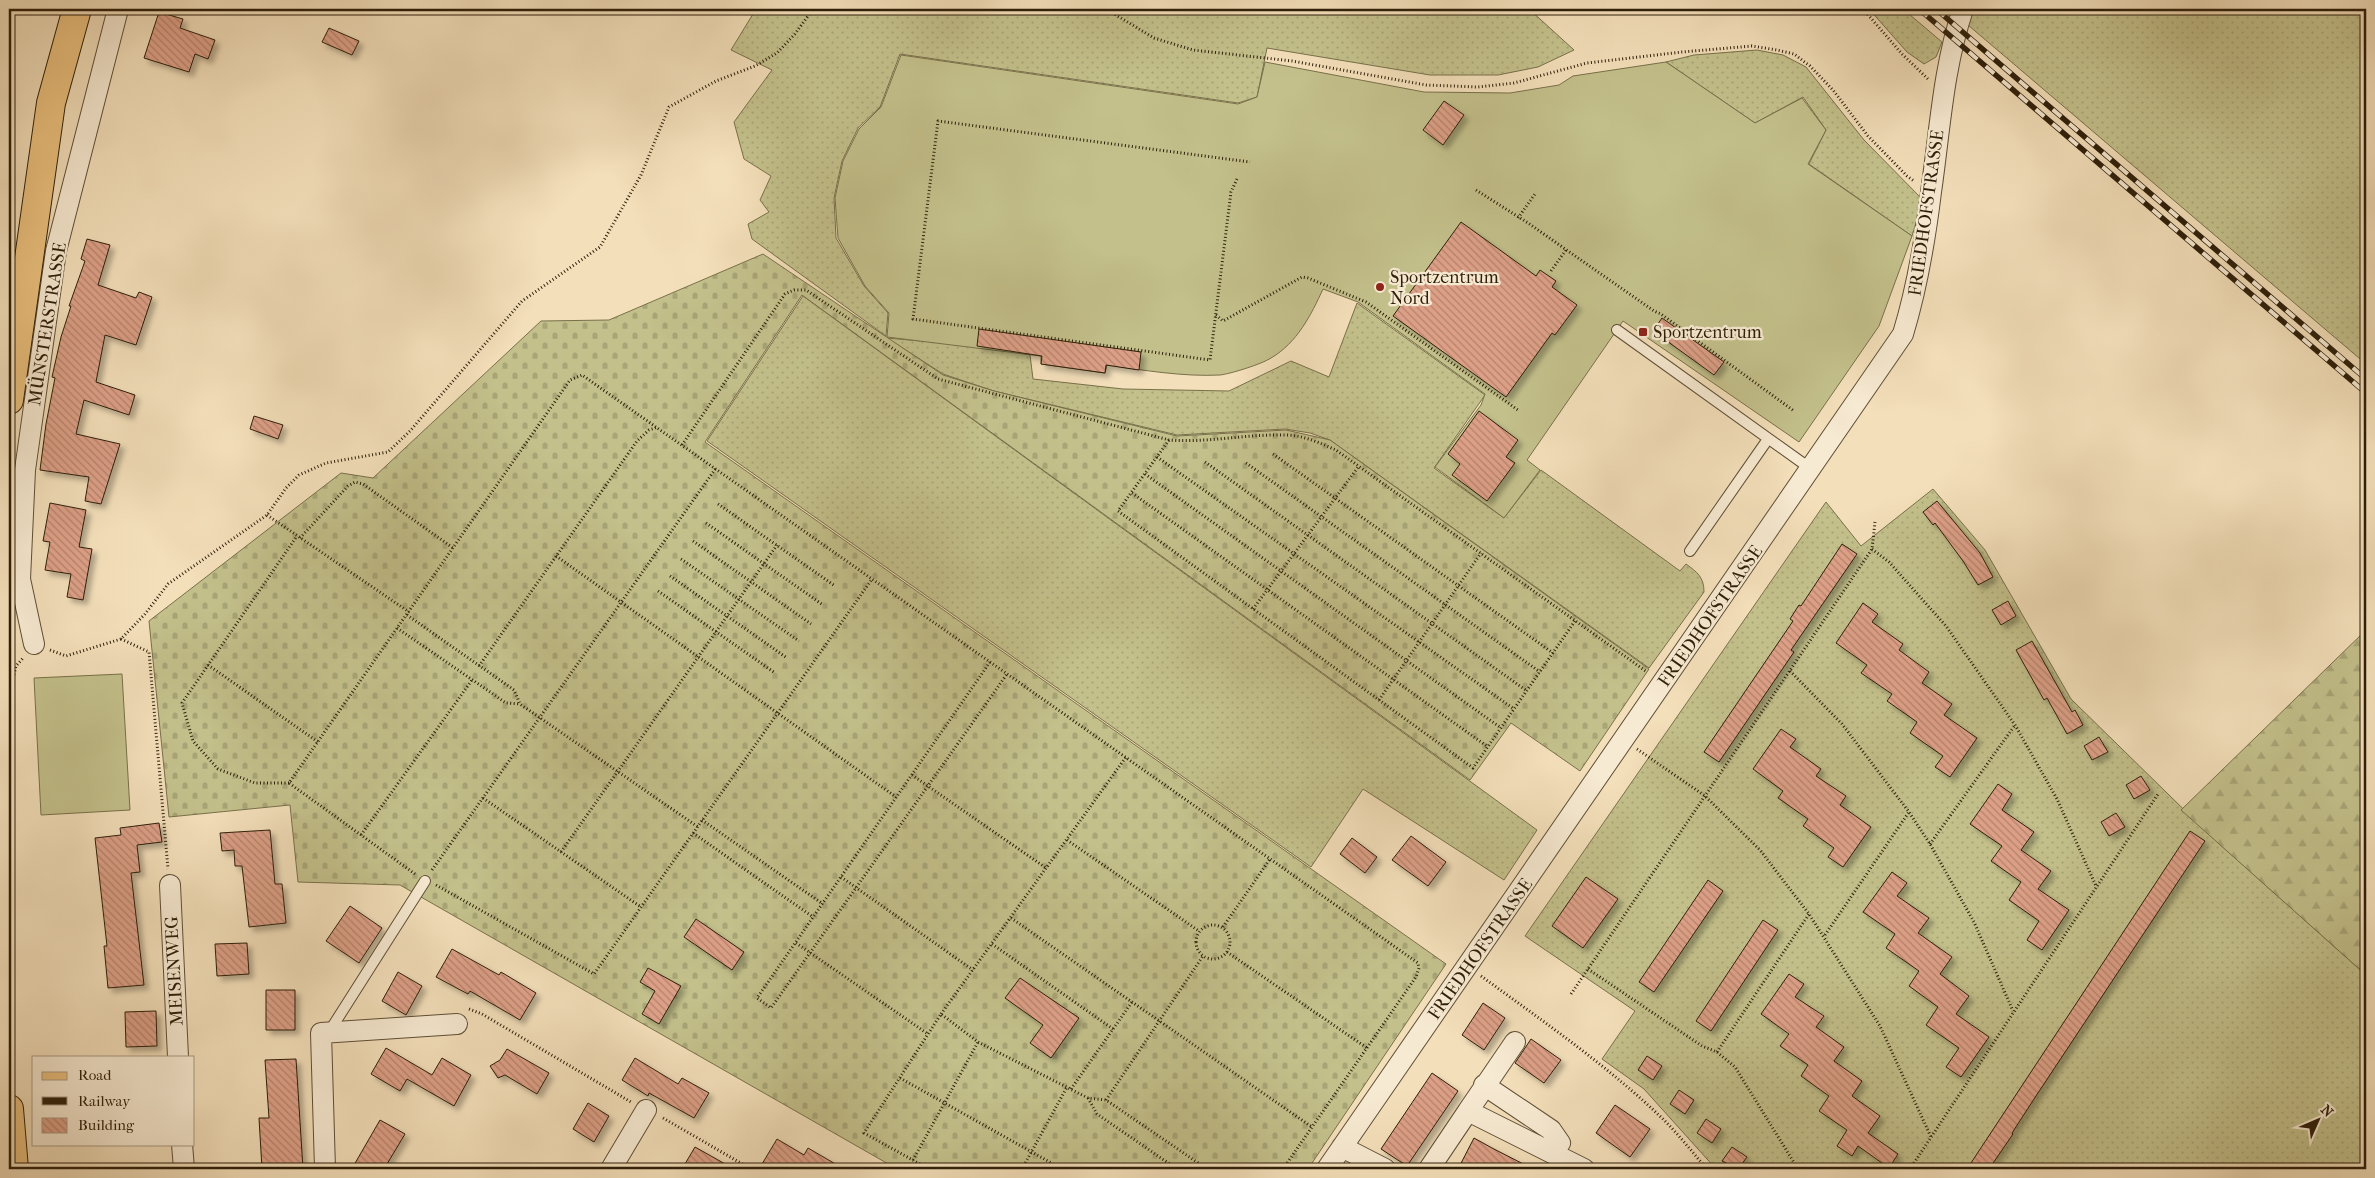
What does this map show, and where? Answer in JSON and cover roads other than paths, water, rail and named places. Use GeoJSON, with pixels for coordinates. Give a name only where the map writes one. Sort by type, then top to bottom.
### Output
{"type":"FeatureCollection","features":[{"type":"Feature","properties":{"kind":"main road","name":"MÜNSTERSTRASSE"},"geometry":{"type":"LineString","coordinates":[[9,400],[52,103],[77,9]]}},
{"type":"Feature","properties":{"kind":"main road"},"geometry":{"type":"LineString","coordinates":[[9,1109],[14,1169]]}},
{"type":"Feature","properties":{"kind":"street","name":"MÜNSTERSTRASSE"},"geometry":{"type":"LineString","coordinates":[[34,644],[20,579],[25,470],[56,251],[118,9]]}},
{"type":"Feature","properties":{"kind":"street","name":"FRIEDHOFSTRASSE"},"geometry":{"type":"LineString","coordinates":[[1326,1169],[1468,967],[1904,334],[1917,286],[1932,192],[1942,90],[1963,9]]}},
{"type":"Feature","properties":{"kind":"street","name":"MEISENWEG"},"geometry":{"type":"LineString","coordinates":[[170,885],[178,1056]]}},
{"type":"Feature","properties":{"kind":"street"},"geometry":{"type":"LineString","coordinates":[[325,1169],[321,1033],[457,1024]]}},
{"type":"Feature","properties":{"kind":"street"},"geometry":{"type":"LineString","coordinates":[[1429,1169],[1484,1085],[1515,1042]]}},
{"type":"Feature","properties":{"kind":"street"},"geometry":{"type":"LineString","coordinates":[[1484,1085],[1551,1130],[1560,1143],[1553,1153]]}},
{"type":"Feature","properties":{"kind":"street"},"geometry":{"type":"LineString","coordinates":[[611,1169],[637,1105]]}},
{"type":"Feature","properties":{"kind":"street"},"geometry":{"type":"LineString","coordinates":[[1468,1111],[1584,1169]]}},
{"type":"Feature","properties":{"kind":"street"},"geometry":{"type":"LineString","coordinates":[[182,1146],[184,1169]]}},
{"type":"Feature","properties":{"kind":"street"},"geometry":{"type":"LineString","coordinates":[[1342,1147],[1385,1169]]}},
{"type":"Feature","properties":{"kind":"lane"},"geometry":{"type":"LineString","coordinates":[[1617,330],[1811,469]]}},
{"type":"Feature","properties":{"kind":"lane"},"geometry":{"type":"LineString","coordinates":[[1690,551],[1768,439]]}},
{"type":"Feature","properties":{"kind":"lane"},"geometry":{"type":"LineString","coordinates":[[329,1032],[425,880]]}},
{"type":"Feature","properties":{"kind":"railway"},"geometry":{"type":"LineString","coordinates":[[1919,9],[2366,393]]}},
{"type":"Feature","properties":{"kind":"railway"},"geometry":{"type":"LineString","coordinates":[[1936,9],[2366,379]]}},
{"type":"Feature","properties":{"kind":"place","name":"Sportzentrum Nord"},"geometry":{"type":"Point","coordinates":[1380,287]}},
{"type":"Feature","properties":{"kind":"place","name":"Sportzentrum"},"geometry":{"type":"Point","coordinates":[1643,332]}}]}
